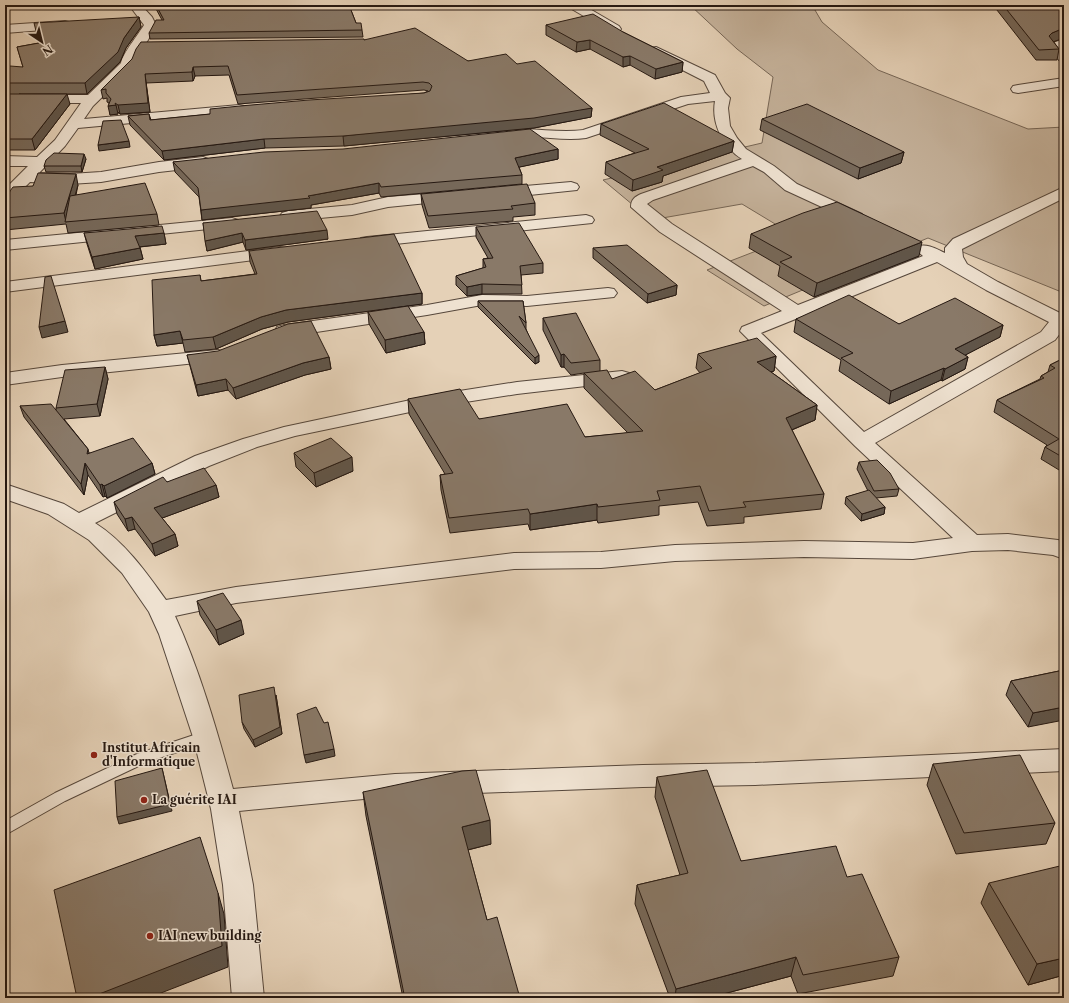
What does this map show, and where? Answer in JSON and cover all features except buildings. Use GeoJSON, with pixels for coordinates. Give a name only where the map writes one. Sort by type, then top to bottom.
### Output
{"type":"FeatureCollection","features":[{"type":"Feature","properties":{"kind":"street"},"geometry":{"type":"LineString","coordinates":[[5,198],[60,143],[84,108],[128,64],[129,57],[139,46],[150,25],[148,20],[135,5]]}},
{"type":"Feature","properties":{"kind":"street"},"geometry":{"type":"LineString","coordinates":[[574,5],[628,36]]}},
{"type":"Feature","properties":{"kind":"street"},"geometry":{"type":"LineString","coordinates":[[132,21],[148,20]]}},
{"type":"Feature","properties":{"kind":"street"},"geometry":{"type":"LineString","coordinates":[[5,30],[76,25]]}},
{"type":"Feature","properties":{"kind":"street"},"geometry":{"type":"LineString","coordinates":[[642,43],[710,78],[719,96],[723,98],[721,108],[723,126],[731,140],[741,152],[755,160],[791,187],[869,223]]}},
{"type":"Feature","properties":{"kind":"street"},"geometry":{"type":"LineString","coordinates":[[1064,43],[1055,47],[1064,57]]}},
{"type":"Feature","properties":{"kind":"street"},"geometry":{"type":"LineString","coordinates":[[139,46],[153,45]]}},
{"type":"Feature","properties":{"kind":"street"},"geometry":{"type":"LineString","coordinates":[[1018,89],[1064,82]]}},
{"type":"Feature","properties":{"kind":"street"},"geometry":{"type":"LineString","coordinates":[[492,136],[530,133],[573,136],[586,134],[686,100],[719,96]]}},
{"type":"Feature","properties":{"kind":"street"},"geometry":{"type":"LineString","coordinates":[[5,99],[93,99]]}},
{"type":"Feature","properties":{"kind":"street"},"geometry":{"type":"LineString","coordinates":[[74,124],[252,108]]}},
{"type":"Feature","properties":{"kind":"street"},"geometry":{"type":"LineString","coordinates":[[27,177],[70,179],[101,177],[159,167],[220,160]]}},
{"type":"Feature","properties":{"kind":"street"},"geometry":{"type":"LineString","coordinates":[[755,160],[647,197],[639,202],[640,208],[666,228],[796,312]]}},
{"type":"Feature","properties":{"kind":"street"},"geometry":{"type":"LineString","coordinates":[[5,161],[40,162]]}},
{"type":"Feature","properties":{"kind":"street"},"geometry":{"type":"LineString","coordinates":[[487,194],[571,187]]}},
{"type":"Feature","properties":{"kind":"street"},"geometry":{"type":"LineString","coordinates":[[960,267],[954,257],[953,248],[959,243],[1030,210],[1064,192]]}},
{"type":"Feature","properties":{"kind":"street"},"geometry":{"type":"LineString","coordinates":[[274,218],[352,210],[388,202],[464,196]]}},
{"type":"Feature","properties":{"kind":"street"},"geometry":{"type":"LineString","coordinates":[[351,244],[586,220]]}},
{"type":"Feature","properties":{"kind":"street"},"geometry":{"type":"LineString","coordinates":[[5,245],[244,222]]}},
{"type":"Feature","properties":{"kind":"street"},"geometry":{"type":"LineString","coordinates":[[862,442],[968,380],[1048,336],[1061,321],[992,286],[960,267],[910,243]]}},
{"type":"Feature","properties":{"kind":"street"},"geometry":{"type":"LineString","coordinates":[[5,287],[296,250]]}},
{"type":"Feature","properties":{"kind":"street"},"geometry":{"type":"LineString","coordinates":[[938,256],[749,331],[862,442],[972,543]]}},
{"type":"Feature","properties":{"kind":"street"},"geometry":{"type":"LineString","coordinates":[[270,334],[288,329],[427,310],[482,300],[527,301],[608,293]]}},
{"type":"Feature","properties":{"kind":"street"},"geometry":{"type":"LineString","coordinates":[[5,379],[62,370],[209,357],[221,355],[232,350]]}},
{"type":"Feature","properties":{"kind":"street"},"geometry":{"type":"LineString","coordinates":[[77,523],[202,461],[291,431],[434,401],[517,388],[622,377]]}},
{"type":"Feature","properties":{"kind":"street"},"geometry":{"type":"LineString","coordinates":[[5,491],[56,509],[97,535],[130,567],[160,610],[174,640],[206,737],[223,801],[238,885],[248,998]]}},
{"type":"Feature","properties":{"kind":"street"},"geometry":{"type":"LineString","coordinates":[[160,610],[236,595],[514,561],[601,560],[675,553],[804,549],[913,551],[972,543],[1008,542],[1058,548],[1064,551]]}},
{"type":"Feature","properties":{"kind":"street"},"geometry":{"type":"LineString","coordinates":[[223,801],[395,785],[643,776],[755,774],[1064,760]]}},
{"type":"Feature","properties":{"kind":"lane"},"geometry":{"type":"LineString","coordinates":[[5,829],[60,797],[142,758],[206,737]]}},
{"type":"Feature","properties":{"kind":"shaded area"},"geometry":{"type":"Polygon","coordinates":[[[690,5],[812,5],[822,22],[878,70],[1028,129],[1064,127],[1064,293],[928,238],[764,306],[707,270],[795,236],[742,204],[651,220],[603,180],[762,143],[773,77],[737,49],[690,5]]]}},
{"type":"Feature","properties":{"kind":"place","name":"Institut Africain d'Informatique"},"geometry":{"type":"Point","coordinates":[94,755]}},
{"type":"Feature","properties":{"kind":"place","name":"La guérite IAI"},"geometry":{"type":"Point","coordinates":[144,800]}},
{"type":"Feature","properties":{"kind":"place","name":"IAI new building"},"geometry":{"type":"Point","coordinates":[150,936]}}]}
